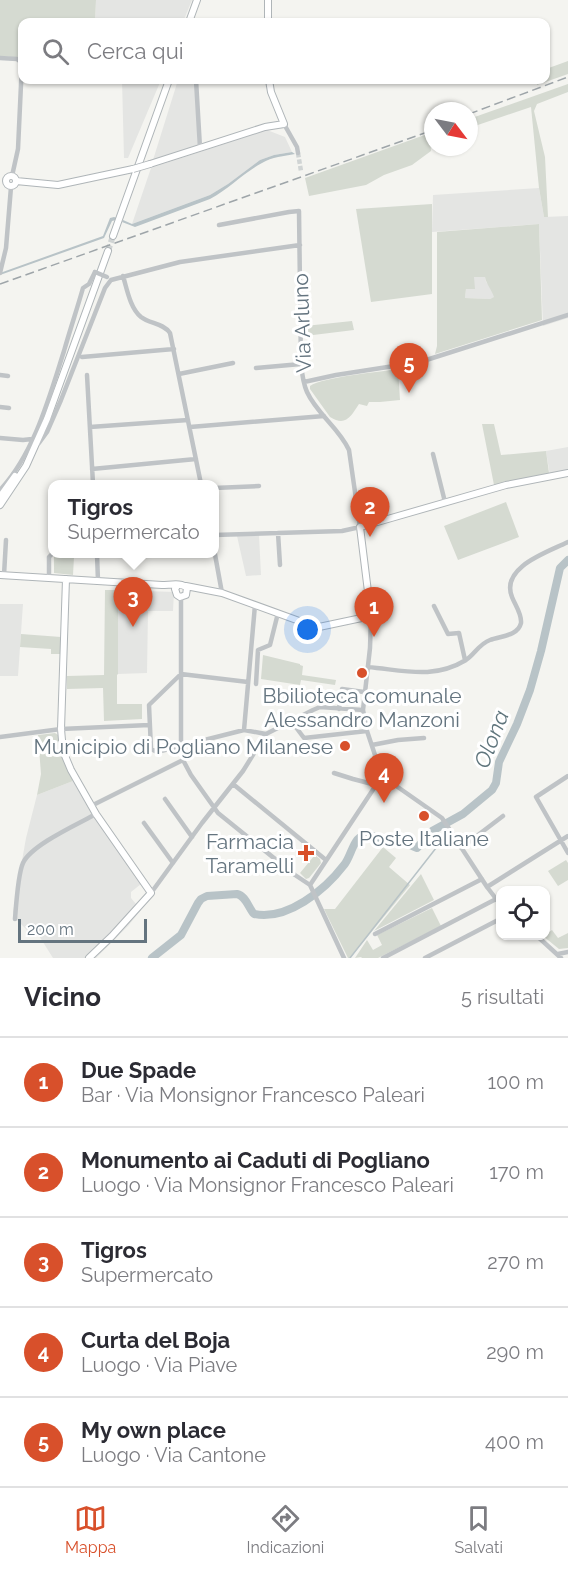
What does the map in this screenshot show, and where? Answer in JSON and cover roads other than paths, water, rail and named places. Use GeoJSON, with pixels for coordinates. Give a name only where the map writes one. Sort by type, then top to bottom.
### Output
{"type":"FeatureCollection","features":[{"type":"Feature","properties":{"kind":"street"},"geometry":{"type":"LineString","coordinates":[[190,18],[197,0]]}},
{"type":"Feature","properties":{"kind":"street"},"geometry":{"type":"LineString","coordinates":[[268,0],[268,18]]}},
{"type":"Feature","properties":{"kind":"street"},"geometry":{"type":"LineString","coordinates":[[0,58],[18,59]]}},
{"type":"Feature","properties":{"kind":"street"},"geometry":{"type":"LineString","coordinates":[[9,179],[18,152],[21,84]]}},
{"type":"Feature","properties":{"kind":"street"},"geometry":{"type":"LineString","coordinates":[[114,236],[168,84]]}},
{"type":"Feature","properties":{"kind":"street"},"geometry":{"type":"LineString","coordinates":[[196,84],[200,148]]}},
{"type":"Feature","properties":{"kind":"street"},"geometry":{"type":"LineString","coordinates":[[270,84],[273,98],[298,153]]}},
{"type":"Feature","properties":{"kind":"street"},"geometry":{"type":"LineString","coordinates":[[9,179],[58,185],[134,169],[264,127],[284,124]]}},
{"type":"Feature","properties":{"kind":"street"},"geometry":{"type":"LineString","coordinates":[[0,273],[6,248],[11,187],[14,186],[9,179]]}},
{"type":"Feature","properties":{"kind":"street","name":"Via Arluno"},"geometry":{"type":"LineString","coordinates":[[219,225],[299,212],[301,364],[304,382],[308,394],[344,440],[349,450],[360,527]]}},
{"type":"Feature","properties":{"kind":"street"},"geometry":{"type":"LineString","coordinates":[[0,497],[32,448],[32,439],[52,389],[83,288],[89,284],[95,272],[109,278],[180,262],[300,245]]}},
{"type":"Feature","properties":{"kind":"street"},"geometry":{"type":"LineString","coordinates":[[0,505],[17,481],[57,393],[108,251]]}},
{"type":"Feature","properties":{"kind":"street"},"geometry":{"type":"LineString","coordinates":[[123,276],[134,310],[144,319],[168,329],[171,335],[200,480]]}},
{"type":"Feature","properties":{"kind":"street"},"geometry":{"type":"LineString","coordinates":[[0,490],[47,432],[109,278]]}},
{"type":"Feature","properties":{"kind":"street"},"geometry":{"type":"LineString","coordinates":[[304,382],[420,362],[568,315]]}},
{"type":"Feature","properties":{"kind":"street"},"geometry":{"type":"LineString","coordinates":[[82,357],[174,349]]}},
{"type":"Feature","properties":{"kind":"street"},"geometry":{"type":"LineString","coordinates":[[179,374],[232,363]]}},
{"type":"Feature","properties":{"kind":"street"},"geometry":{"type":"LineString","coordinates":[[256,368],[301,364]]}},
{"type":"Feature","properties":{"kind":"street"},"geometry":{"type":"LineString","coordinates":[[0,375],[8,376]]}},
{"type":"Feature","properties":{"kind":"street"},"geometry":{"type":"LineString","coordinates":[[87,375],[93,480]]}},
{"type":"Feature","properties":{"kind":"street"},"geometry":{"type":"LineString","coordinates":[[0,407],[9,408]]}},
{"type":"Feature","properties":{"kind":"street"},"geometry":{"type":"LineString","coordinates":[[190,427],[324,416]]}},
{"type":"Feature","properties":{"kind":"street"},"geometry":{"type":"LineString","coordinates":[[90,427],[188,420]]}},
{"type":"Feature","properties":{"kind":"street"},"geometry":{"type":"LineString","coordinates":[[0,438],[32,439]]}},
{"type":"Feature","properties":{"kind":"street"},"geometry":{"type":"LineString","coordinates":[[23,440],[32,448]]}},
{"type":"Feature","properties":{"kind":"street"},"geometry":{"type":"LineString","coordinates":[[433,454],[446,502]]}},
{"type":"Feature","properties":{"kind":"street"},"geometry":{"type":"LineString","coordinates":[[92,469],[196,459]]}},
{"type":"Feature","properties":{"kind":"street"},"geometry":{"type":"LineString","coordinates":[[219,535],[342,531],[506,485],[568,473]]}},
{"type":"Feature","properties":{"kind":"street"},"geometry":{"type":"LineString","coordinates":[[0,483],[6,483]]}},
{"type":"Feature","properties":{"kind":"street"},"geometry":{"type":"LineString","coordinates":[[219,489],[259,486]]}},
{"type":"Feature","properties":{"kind":"street"},"geometry":{"type":"LineString","coordinates":[[360,527],[371,616],[363,710],[367,731],[382,776],[442,818],[496,899]]}},
{"type":"Feature","properties":{"kind":"street"},"geometry":{"type":"LineString","coordinates":[[278,533],[279,565]]}},
{"type":"Feature","properties":{"kind":"street"},"geometry":{"type":"LineString","coordinates":[[6,540],[2,575],[162,585],[176,588]]}},
{"type":"Feature","properties":{"kind":"street"},"geometry":{"type":"LineString","coordinates":[[368,667],[425,673],[438,672],[465,660],[484,643],[511,634],[520,624],[519,613],[511,594],[512,578],[516,572],[533,560],[568,542]]}},
{"type":"Feature","properties":{"kind":"street"},"geometry":{"type":"LineString","coordinates":[[49,558],[49,578]]}},
{"type":"Feature","properties":{"kind":"street"},"geometry":{"type":"LineString","coordinates":[[97,558],[98,581]]}},
{"type":"Feature","properties":{"kind":"street"},"geometry":{"type":"LineString","coordinates":[[216,558],[222,592]]}},
{"type":"Feature","properties":{"kind":"street"},"geometry":{"type":"LineString","coordinates":[[66,579],[61,729],[65,757],[96,814],[151,893]]}},
{"type":"Feature","properties":{"kind":"street"},"geometry":{"type":"LineString","coordinates":[[176,588],[181,584],[184,595],[181,674],[183,760],[218,813],[310,885],[344,958]]}},
{"type":"Feature","properties":{"kind":"street"},"geometry":{"type":"LineString","coordinates":[[176,588],[177,595],[200,589],[222,592],[319,627],[371,616]]}},
{"type":"Feature","properties":{"kind":"street"},"geometry":{"type":"LineString","coordinates":[[244,730],[255,605]]}},
{"type":"Feature","properties":{"kind":"street"},"geometry":{"type":"LineString","coordinates":[[434,606],[448,634],[459,633],[465,660]]}},
{"type":"Feature","properties":{"kind":"street"},"geometry":{"type":"LineString","coordinates":[[256,684],[258,650],[270,645],[278,613]]}},
{"type":"Feature","properties":{"kind":"street"},"geometry":{"type":"LineString","coordinates":[[248,682],[181,674],[149,704],[150,747],[157,752],[244,730],[266,734]]}},
{"type":"Feature","properties":{"kind":"street"},"geometry":{"type":"LineString","coordinates":[[339,709],[342,689],[364,692]]}},
{"type":"Feature","properties":{"kind":"street"},"geometry":{"type":"LineString","coordinates":[[89,958],[151,893],[233,784],[266,734],[320,708],[363,710]]}},
{"type":"Feature","properties":{"kind":"street"},"geometry":{"type":"LineString","coordinates":[[292,722],[304,738],[367,731]]}},
{"type":"Feature","properties":{"kind":"street"},"geometry":{"type":"LineString","coordinates":[[0,737],[61,729],[149,725]]}},
{"type":"Feature","properties":{"kind":"street"},"geometry":{"type":"LineString","coordinates":[[372,745],[424,738]]}},
{"type":"Feature","properties":{"kind":"street"},"geometry":{"type":"LineString","coordinates":[[91,806],[183,760]]}},
{"type":"Feature","properties":{"kind":"street"},"geometry":{"type":"LineString","coordinates":[[334,773],[376,785]]}},
{"type":"Feature","properties":{"kind":"street"},"geometry":{"type":"LineString","coordinates":[[310,885],[382,776]]}},
{"type":"Feature","properties":{"kind":"street"},"geometry":{"type":"LineString","coordinates":[[568,776],[537,797],[568,853]]}},
{"type":"Feature","properties":{"kind":"street"},"geometry":{"type":"LineString","coordinates":[[233,784],[326,860]]}},
{"type":"Feature","properties":{"kind":"street"},"geometry":{"type":"LineString","coordinates":[[165,798],[192,837]]}},
{"type":"Feature","properties":{"kind":"street"},"geometry":{"type":"LineString","coordinates":[[15,919],[21,868],[27,856],[36,848],[96,814]]}},
{"type":"Feature","properties":{"kind":"street"},"geometry":{"type":"LineString","coordinates":[[461,848],[503,816]]}},
{"type":"Feature","properties":{"kind":"street"},"geometry":{"type":"LineString","coordinates":[[144,823],[173,863]]}},
{"type":"Feature","properties":{"kind":"street"},"geometry":{"type":"LineString","coordinates":[[487,887],[568,836]]}},
{"type":"Feature","properties":{"kind":"street"},"geometry":{"type":"LineString","coordinates":[[375,934],[482,879]]}},
{"type":"Feature","properties":{"kind":"street"},"geometry":{"type":"LineString","coordinates":[[383,958],[496,903]]}},
{"type":"Feature","properties":{"kind":"street"},"geometry":{"type":"LineString","coordinates":[[425,958],[496,922]]}},
{"type":"Feature","properties":{"kind":"street"},"geometry":{"type":"LineString","coordinates":[[542,940],[560,956],[568,952]]}},
{"type":"Feature","properties":{"kind":"waterway","name":"Olona"},"geometry":{"type":"LineString","coordinates":[[152,958],[181,935],[198,903],[207,896],[237,894],[245,899],[254,914],[279,913],[304,902],[327,884],[346,862],[360,837],[368,835],[398,840],[417,848],[432,831],[463,814],[492,790],[496,783],[499,762],[530,690],[560,568],[568,560]]}},
{"type":"Feature","properties":{"kind":"waterway"},"geometry":{"type":"LineString","coordinates":[[350,958],[447,834]]}},
{"type":"Feature","properties":{"kind":"tunnel"},"geometry":{"type":"LineString","coordinates":[[298,153],[301,171]]}},
{"type":"Feature","properties":{"kind":"tunnel"},"geometry":{"type":"LineString","coordinates":[[108,251],[113,236]]}},
{"type":"Feature","properties":{"kind":"railway"},"geometry":{"type":"LineString","coordinates":[[550,84],[568,77]]}},
{"type":"Feature","properties":{"kind":"railway"},"geometry":{"type":"LineString","coordinates":[[478,111],[549,84]]}},
{"type":"Feature","properties":{"kind":"railway"},"geometry":{"type":"LineString","coordinates":[[0,284],[424,133]]}},
{"type":"Feature","properties":{"kind":"place","name":"My own place"},"geometry":{"type":"Point","coordinates":[409,393]}},
{"type":"Feature","properties":{"kind":"place","name":"Monumento ai Caduti di Pogliano"},"geometry":{"type":"Point","coordinates":[370,537]}},
{"type":"Feature","properties":{"kind":"place","name":"Tigros"},"geometry":{"type":"Point","coordinates":[133,627]}},
{"type":"Feature","properties":{"kind":"place","name":"Due Spade"},"geometry":{"type":"Point","coordinates":[374,637]}},
{"type":"Feature","properties":{"kind":"place","name":"Bbilioteca comunale Alessandro Manzoni"},"geometry":{"type":"Point","coordinates":[362,673]}},
{"type":"Feature","properties":{"kind":"place","name":"Municipio di Pogliano Milanese"},"geometry":{"type":"Point","coordinates":[345,746]}},
{"type":"Feature","properties":{"kind":"place","name":"Curta del Boja"},"geometry":{"type":"Point","coordinates":[384,803]}},
{"type":"Feature","properties":{"kind":"place","name":"Poste Italiane"},"geometry":{"type":"Point","coordinates":[424,816]}},
{"type":"Feature","properties":{"kind":"place","name":"Farmacia Taramelli"},"geometry":{"type":"Point","coordinates":[306,853]}}]}
